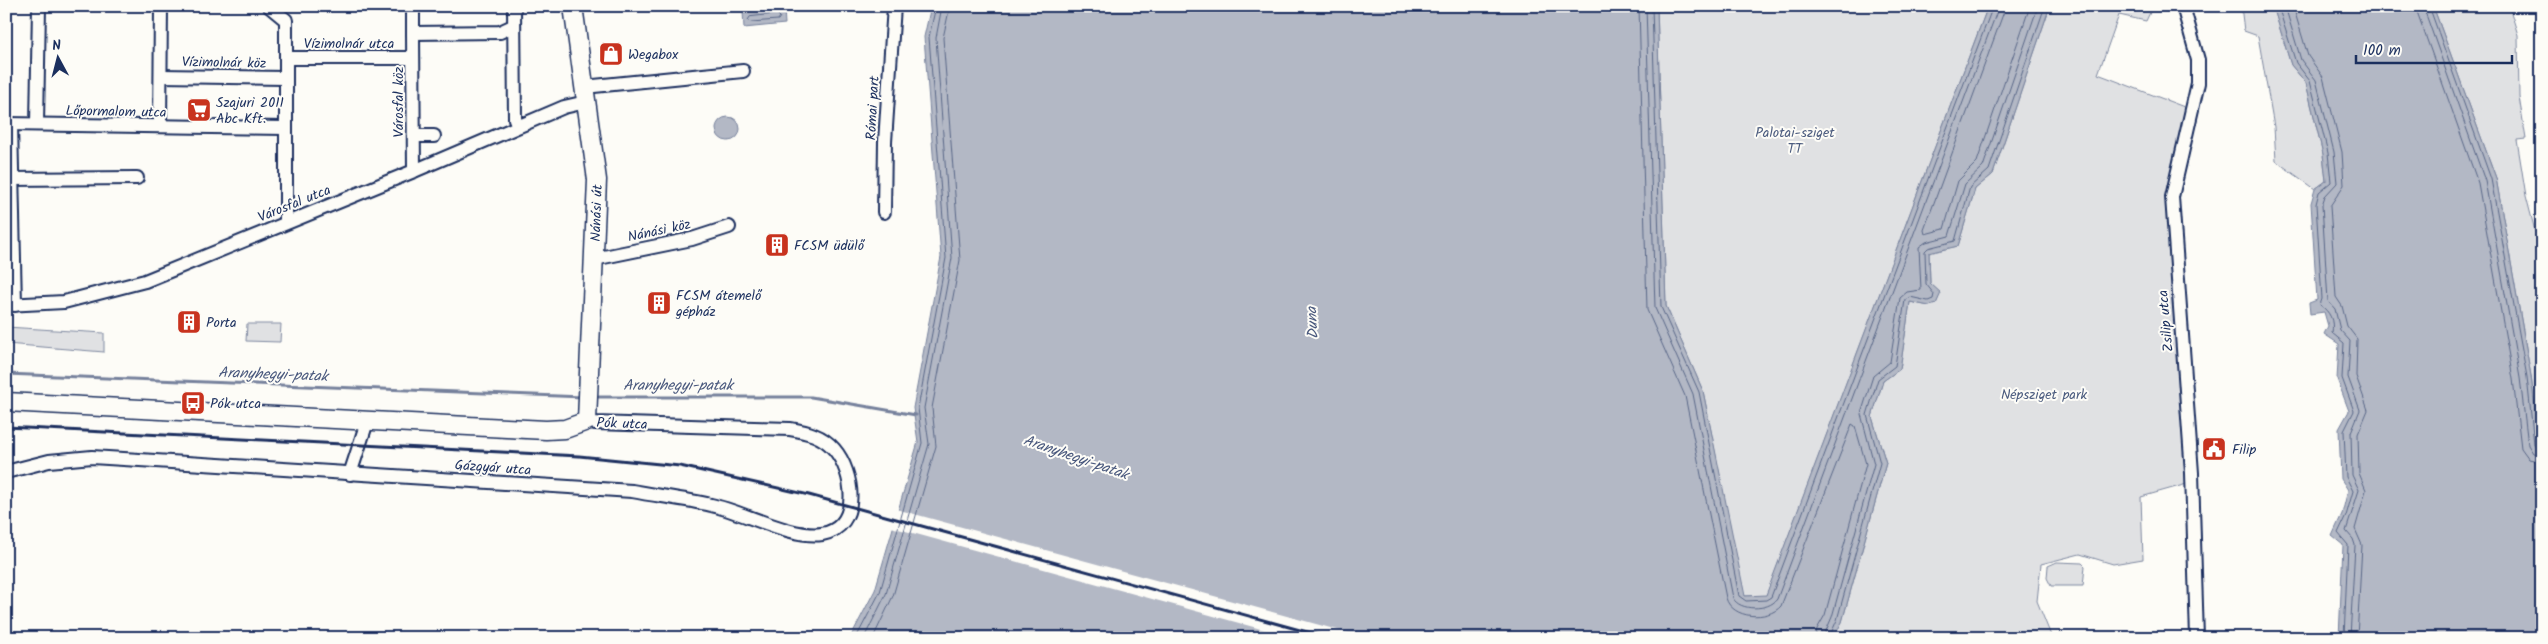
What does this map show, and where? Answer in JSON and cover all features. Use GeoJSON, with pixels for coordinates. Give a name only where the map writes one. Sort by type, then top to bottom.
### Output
{"type":"FeatureCollection","features":[{"type":"Feature","properties":{"kind":"street"},"geometry":{"type":"LineString","coordinates":[[37,124],[39,6]]}},
{"type":"Feature","properties":{"kind":"street"},"geometry":{"type":"LineString","coordinates":[[160,126],[161,6]]}},
{"type":"Feature","properties":{"kind":"street"},"geometry":{"type":"LineString","coordinates":[[269,6],[286,20]]}},
{"type":"Feature","properties":{"kind":"street","name":"Vízimolnár utca"},"geometry":{"type":"LineString","coordinates":[[286,6],[286,222]]}},
{"type":"Feature","properties":{"kind":"street","name":"Városfal köz"},"geometry":{"type":"LineString","coordinates":[[413,6],[414,171]]}},
{"type":"Feature","properties":{"kind":"street"},"geometry":{"type":"LineString","coordinates":[[514,6],[515,119],[518,126]]}},
{"type":"Feature","properties":{"kind":"street","name":"Nánási út"},"geometry":{"type":"LineString","coordinates":[[572,6],[598,180],[588,418]]}},
{"type":"Feature","properties":{"kind":"street","name":"Római part"},"geometry":{"type":"LineString","coordinates":[[884,212],[885,142],[894,6]]}},
{"type":"Feature","properties":{"kind":"street","name":"Zsilip utca"},"geometry":{"type":"LineString","coordinates":[[2183,6],[2198,60],[2198,83],[2172,197],[2192,473],[2197,638]]}},
{"type":"Feature","properties":{"kind":"street"},"geometry":{"type":"LineString","coordinates":[[413,33],[500,32],[513,26]]}},
{"type":"Feature","properties":{"kind":"street","name":"Vízimolnár utca"},"geometry":{"type":"LineString","coordinates":[[286,58],[413,58]]}},
{"type":"Feature","properties":{"kind":"street","name":"Városfal utca"},"geometry":{"type":"LineString","coordinates":[[11,305],[64,302],[146,281],[414,171],[564,107],[585,95],[743,71]]}},
{"type":"Feature","properties":{"kind":"street","name":"Vízimolnár köz"},"geometry":{"type":"LineString","coordinates":[[161,76],[286,78]]}},
{"type":"Feature","properties":{"kind":"street"},"geometry":{"type":"LineString","coordinates":[[9,124],[11,305]]}},
{"type":"Feature","properties":{"kind":"street","name":"Lőpormalom utca"},"geometry":{"type":"LineString","coordinates":[[9,124],[286,128]]}},
{"type":"Feature","properties":{"kind":"street"},"geometry":{"type":"LineString","coordinates":[[414,136],[434,136]]}},
{"type":"Feature","properties":{"kind":"street"},"geometry":{"type":"LineString","coordinates":[[9,179],[137,178]]}},
{"type":"Feature","properties":{"kind":"street","name":"Nánási köz"},"geometry":{"type":"LineString","coordinates":[[594,259],[692,240],[729,227]]}},
{"type":"Feature","properties":{"kind":"street","name":"Pók utca"},"geometry":{"type":"LineString","coordinates":[[6,402],[546,430],[565,429],[588,418],[595,423],[790,429]]}},
{"type":"Feature","properties":{"kind":"street"},"geometry":{"type":"LineString","coordinates":[[350,474],[367,422]]}},
{"type":"Feature","properties":{"kind":"street","name":"Gázgyár utca"},"geometry":{"type":"LineString","coordinates":[[6,472],[49,461],[92,457],[632,491],[712,505],[802,533],[821,534],[834,530],[842,523],[851,499],[850,482],[845,467],[834,448],[814,433],[790,429]]}},
{"type":"Feature","properties":{"kind":"green space","name":"Palotai-sziget TT"},"geometry":{"type":"Polygon","coordinates":[[[1657,6],[1988,6],[1766,596],[1744,596],[1703,391],[1666,306],[1657,6]]]}},
{"type":"Feature","properties":{"kind":"green space","name":"Népsziget park"},"geometry":{"type":"Polygon","coordinates":[[[2050,6],[2153,6],[2146,21],[2119,15],[2098,74],[2192,110],[2172,197],[2187,484],[2141,497],[2143,559],[2113,564],[2080,554],[2041,564],[2037,601],[2052,638],[1833,638],[1842,622],[1886,463],[1872,417],[1883,381],[1900,369],[1910,302],[1929,306],[1936,304],[1940,293],[1930,283],[1929,252],[1958,246],[1975,189],[1993,174],[2050,6]]]}},
{"type":"Feature","properties":{"kind":"green space"},"geometry":{"type":"Polygon","coordinates":[[[2241,6],[2273,6],[2291,65],[2306,83],[2323,154],[2326,181],[2315,189],[2276,161],[2274,127],[2258,36],[2244,31],[2241,6]]]}},
{"type":"Feature","properties":{"kind":"green space"},"geometry":{"type":"Polygon","coordinates":[[[2433,6],[2509,6],[2518,35],[2519,97],[2526,139],[2517,140],[2526,196],[2542,258],[2542,464],[2531,376],[2496,178],[2433,6]]]}},
{"type":"Feature","properties":{"kind":"green space"},"geometry":{"type":"Polygon","coordinates":[[[247,324],[281,324],[280,342],[246,341],[247,324]]]}},
{"type":"Feature","properties":{"kind":"green space"},"geometry":{"type":"Polygon","coordinates":[[[6,327],[104,333],[104,352],[6,344],[6,327]]]}},
{"type":"Feature","properties":{"kind":"green space"},"geometry":{"type":"Polygon","coordinates":[[[2057,562],[2082,563],[2085,566],[2083,586],[2051,586],[2047,578],[2048,566],[2057,562]]]}},
{"type":"Feature","properties":{"kind":"water","name":"Duna"},"geometry":{"type":"Polygon","coordinates":[[[931,6],[1657,6],[1666,306],[1703,391],[1745,596],[1766,595],[1988,6],[2050,6],[1993,174],[1975,189],[1958,246],[1929,253],[1930,283],[1941,293],[1936,304],[1929,306],[1910,302],[1900,369],[1883,381],[1872,417],[1886,463],[1842,622],[1833,638],[850,638],[875,590],[918,442],[913,408],[941,257],[924,37],[931,6]]]}},
{"type":"Feature","properties":{"kind":"water"},"geometry":{"type":"Polygon","coordinates":[[[2273,6],[2433,6],[2496,178],[2531,376],[2542,464],[2542,638],[2339,638],[2343,545],[2332,536],[2342,514],[2348,490],[2341,479],[2339,429],[2349,411],[2337,379],[2339,344],[2324,334],[2328,326],[2324,312],[2310,314],[2309,303],[2317,300],[2311,203],[2315,189],[2326,181],[2323,154],[2306,83],[2291,65],[2273,6]]]}},
{"type":"Feature","properties":{"kind":"water"},"geometry":{"type":"Polygon","coordinates":[[[784,9],[785,24],[744,28],[743,12],[784,9]]]}},
{"type":"Feature","properties":{"kind":"water"},"geometry":{"type":"Polygon","coordinates":[[[728,117],[733,118],[739,124],[739,134],[733,140],[728,141],[723,140],[717,134],[716,129],[717,124],[723,118],[728,117]]]}},
{"type":"Feature","properties":{"kind":"pier"},"geometry":{"type":"Polygon","coordinates":[[[896,509],[1367,638],[1293,638],[891,527],[896,509]]]}},
{"type":"Feature","properties":{"kind":"waterway","name":"Aranyhegyi-patak"},"geometry":{"type":"LineString","coordinates":[[6,374],[583,397]]}},
{"type":"Feature","properties":{"kind":"waterway","name":"Aranyhegyi-patak"},"geometry":{"type":"LineString","coordinates":[[594,397],[811,397],[916,415]]}},
{"type":"Feature","properties":{"kind":"railway"},"geometry":{"type":"LineString","coordinates":[[6,427],[579,456],[680,466],[809,495],[1329,638]]}},
{"type":"Feature","properties":{"kind":"place","name":"Wegabox"},"geometry":{"type":"Point","coordinates":[611,54]}},
{"type":"Feature","properties":{"kind":"place","name":"Szajuri 2011 Abc Kft."},"geometry":{"type":"Point","coordinates":[199,110]}},
{"type":"Feature","properties":{"kind":"place","name":"FCSM üdülő"},"geometry":{"type":"Point","coordinates":[777,245]}},
{"type":"Feature","properties":{"kind":"place","name":"FCSM átemelő gépház"},"geometry":{"type":"Point","coordinates":[659,303]}},
{"type":"Feature","properties":{"kind":"place","name":"Porta"},"geometry":{"type":"Point","coordinates":[189,322]}},
{"type":"Feature","properties":{"kind":"place","name":"Pók utca"},"geometry":{"type":"Point","coordinates":[193,403]}},
{"type":"Feature","properties":{"kind":"place","name":"Filip"},"geometry":{"type":"Point","coordinates":[2214,449]}}]}
